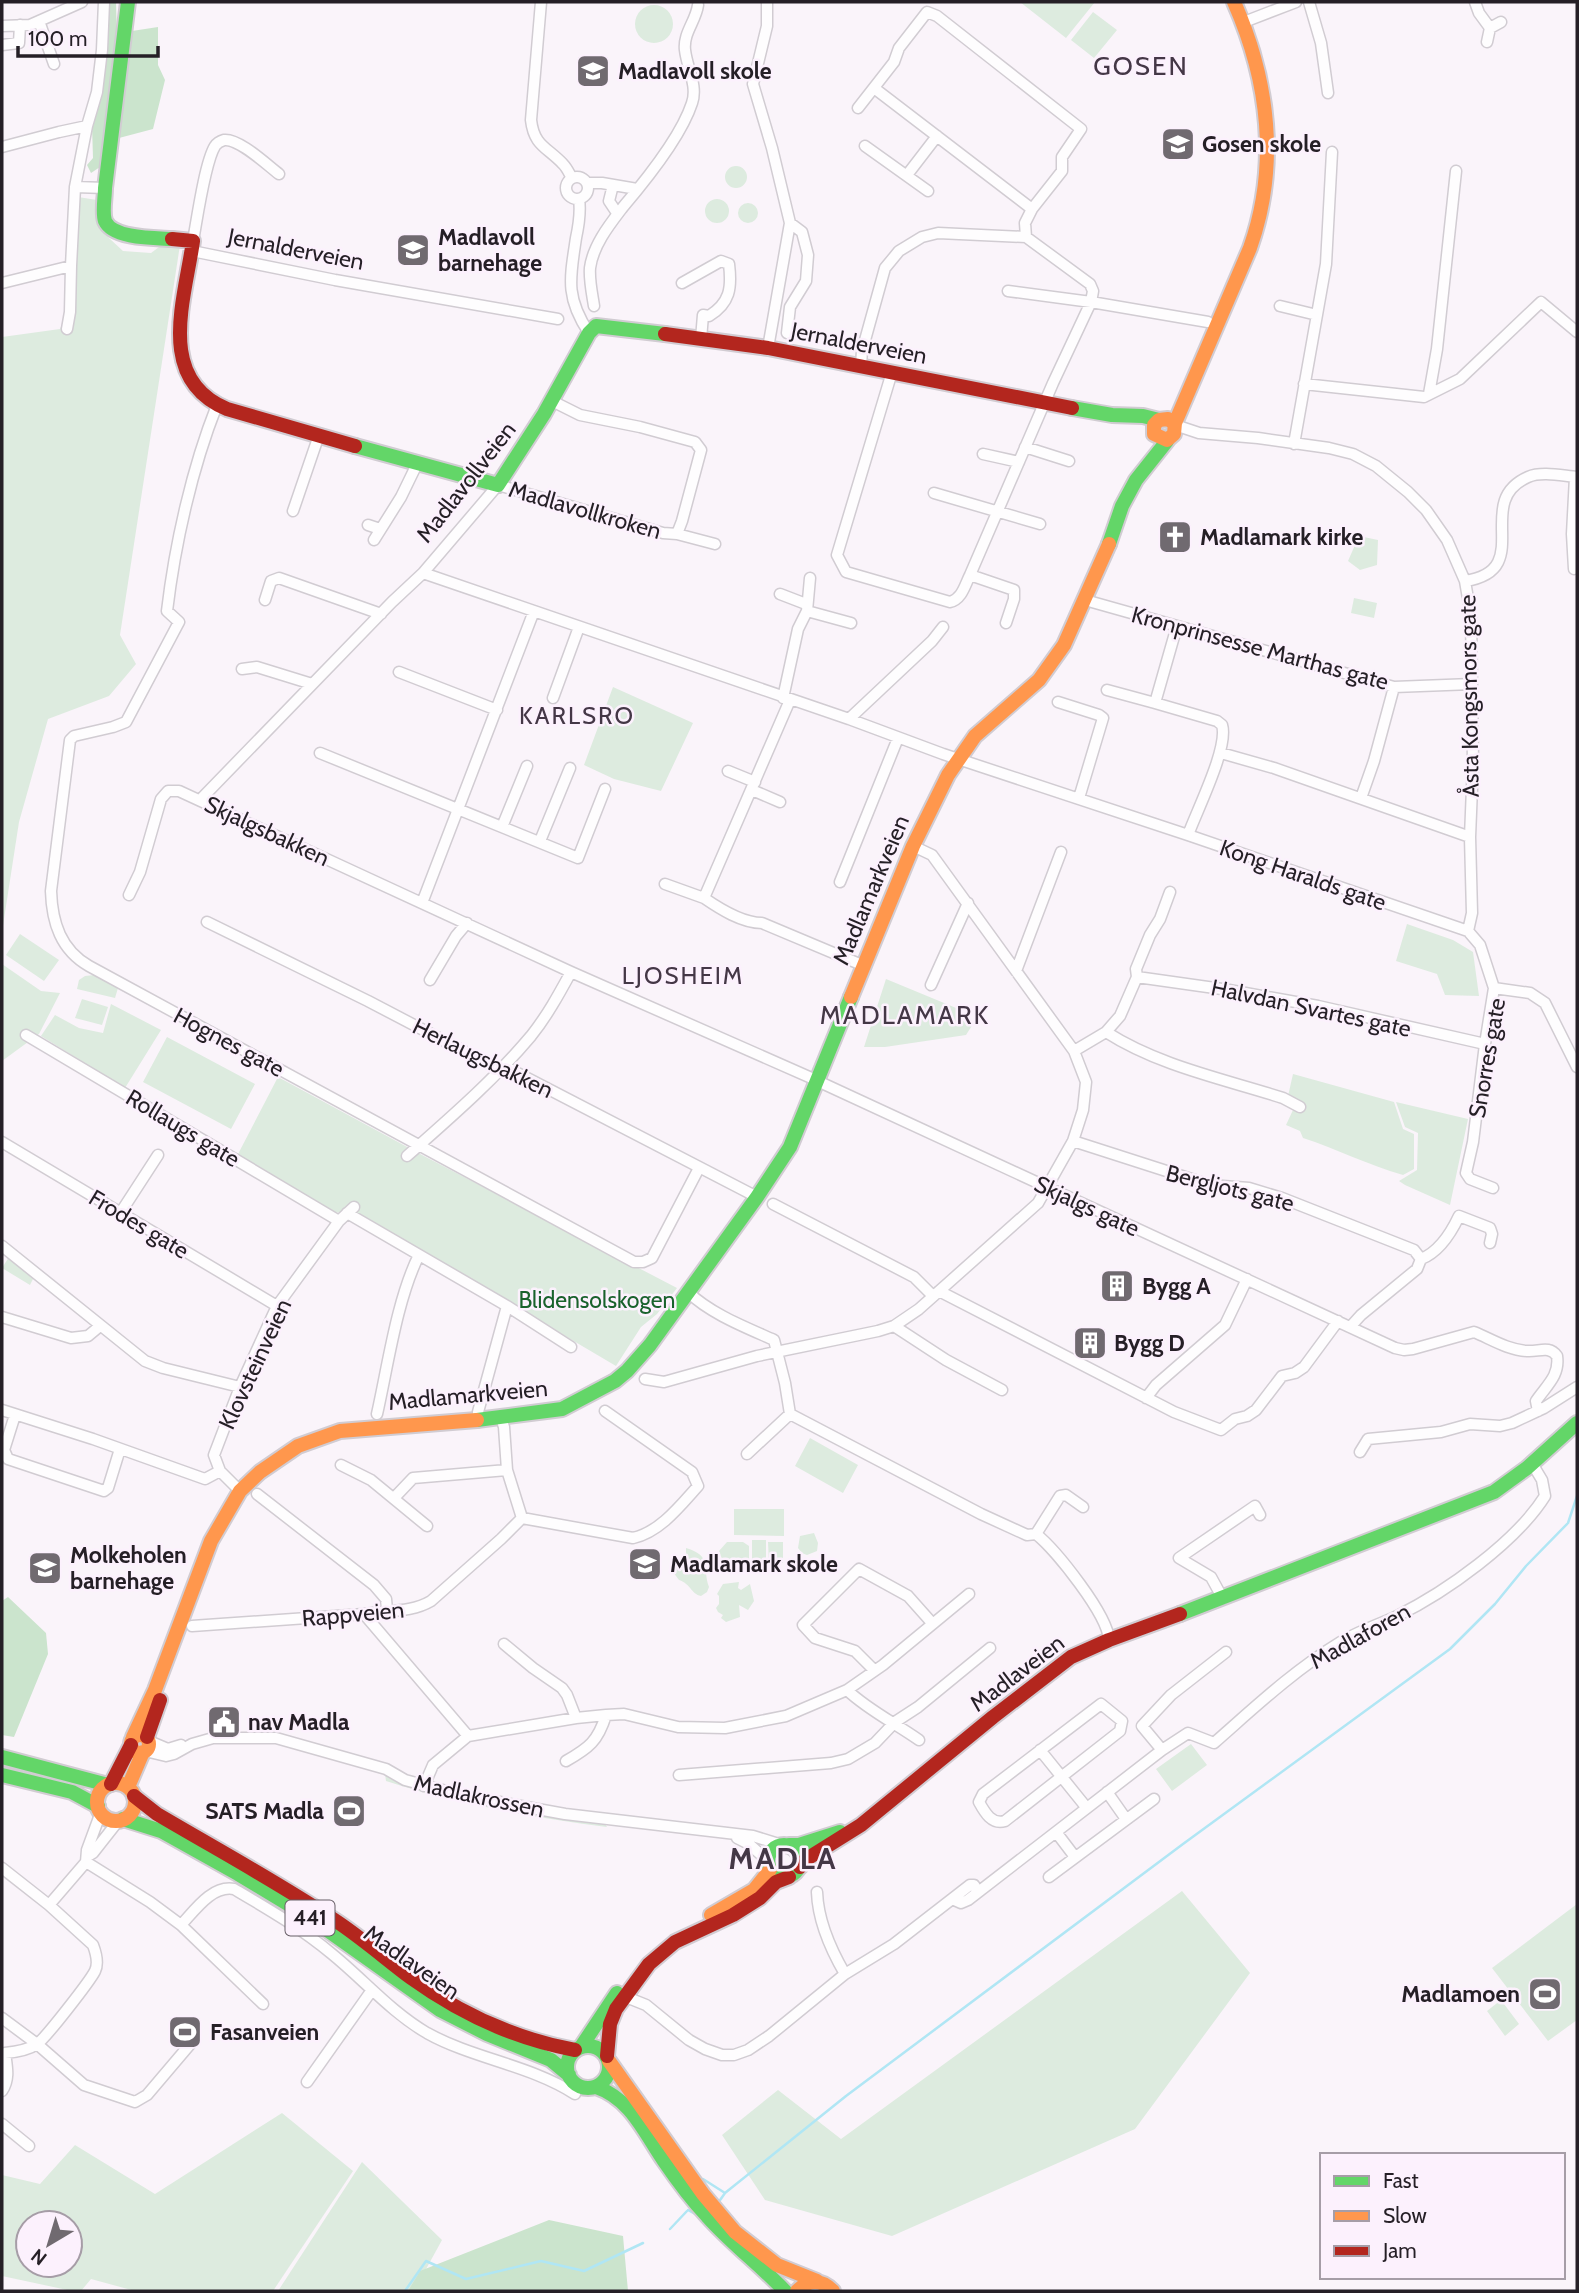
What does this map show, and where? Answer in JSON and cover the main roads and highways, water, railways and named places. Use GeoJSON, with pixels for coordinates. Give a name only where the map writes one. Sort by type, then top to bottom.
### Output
{"type":"FeatureCollection","features":[{"type":"Feature","properties":{"kind":"main road","name":"Madlavollveien"},"geometry":{"type":"LineString","coordinates":[[128,2],[105,188],[104,219],[115,232],[124,235],[192,246],[178,331],[180,356],[193,384],[217,405],[250,417],[498,485],[552,401],[593,329]]}},
{"type":"Feature","properties":{"kind":"main road","name":"Madlamarkveien"},"geometry":{"type":"LineString","coordinates":[[131,1792],[141,1744],[136,1727],[155,1690],[175,1635],[186,1625],[211,1541],[240,1491],[260,1472],[298,1446],[340,1431],[501,1418],[562,1409],[615,1381],[650,1345],[790,1147],[820,1082],[862,965],[913,846],[948,775],[975,736],[1039,680],[1064,645],[1087,605],[1098,550],[1115,504],[1165,429],[1181,413],[1245,258],[1261,210],[1268,127],[1258,66],[1244,22],[1234,2]]}},
{"type":"Feature","properties":{"kind":"main road","name":"Jernalderveien"},"geometry":{"type":"LineString","coordinates":[[593,329],[768,348],[1044,403],[1112,415],[1143,416],[1165,429]]}},
{"type":"Feature","properties":{"kind":"main road","name":"Madlaveien"},"geometry":{"type":"LineString","coordinates":[[608,2059],[610,2024],[636,1979],[649,1964],[675,1942],[733,1915],[760,1898],[805,1860],[861,1825],[1071,1657],[1494,1492],[1517,1479],[1577,1423]]}},
{"type":"Feature","properties":{"kind":"main road","name":"Madlamarkveien"},"geometry":{"type":"LineString","coordinates":[[110,1784],[141,1744]]}},
{"type":"Feature","properties":{"kind":"main road","name":"441"},"geometry":{"type":"LineString","coordinates":[[2,1758],[46,1767],[93,1782],[119,1783],[131,1792]]}},
{"type":"Feature","properties":{"kind":"main road","name":"441"},"geometry":{"type":"LineString","coordinates":[[2,1774],[86,1798],[110,1819],[121,1820]]}},
{"type":"Feature","properties":{"kind":"main road"},"geometry":{"type":"LineString","coordinates":[[99,1809],[98,1796],[110,1784]]}},
{"type":"Feature","properties":{"kind":"main road","name":"Madlaveien"},"geometry":{"type":"LineString","coordinates":[[131,1792],[157,1814],[336,1921],[411,1978],[451,2003],[517,2035],[551,2046],[578,2048]]}},
{"type":"Feature","properties":{"kind":"main road"},"geometry":{"type":"LineString","coordinates":[[121,1820],[128,1816],[134,1807],[131,1792]]}},
{"type":"Feature","properties":{"kind":"main road","name":"Madlaveien"},"geometry":{"type":"LineString","coordinates":[[121,1820],[161,1831],[238,1874],[306,1915],[440,2010],[486,2034],[551,2060],[569,2075]]}},
{"type":"Feature","properties":{"kind":"main road","name":"Madlaveien"},"geometry":{"type":"LineString","coordinates":[[785,1845],[799,1845],[861,1825]]}},
{"type":"Feature","properties":{"kind":"main road"},"geometry":{"type":"LineString","coordinates":[[569,2075],[567,2064],[626,1979],[650,1950],[674,1933],[754,1890],[769,1865],[772,1850],[785,1845],[794,1847],[800,1854],[794,1872],[779,1877],[769,1865]]}},
{"type":"Feature","properties":{"kind":"main road","name":"441"},"geometry":{"type":"LineString","coordinates":[[578,2048],[592,2046],[608,2059],[685,2190],[740,2242],[785,2291]]}},
{"type":"Feature","properties":{"kind":"main road"},"geometry":{"type":"LineString","coordinates":[[596,2087],[606,2079],[608,2059]]}},
{"type":"Feature","properties":{"kind":"main road","name":"441"},"geometry":{"type":"LineString","coordinates":[[569,2075],[577,2085],[596,2087],[621,2099],[651,2130]]}},
{"type":"Feature","properties":{"kind":"main road","name":"441"},"geometry":{"type":"LineString","coordinates":[[740,2242],[796,2274],[826,2284],[833,2291]]}},
{"type":"Feature","properties":{"kind":"main road"},"geometry":{"type":"LineString","coordinates":[[797,2291],[806,2283],[817,2281]]}},
{"type":"Feature","properties":{"kind":"waterway"},"geometry":{"type":"LineString","coordinates":[[718,2203],[725,2193],[846,2096],[1450,1649],[1568,1523],[1577,1496]]}},
{"type":"Feature","properties":{"kind":"waterway"},"geometry":{"type":"LineString","coordinates":[[701,2183],[703,2179],[725,2193]]}},
{"type":"Feature","properties":{"kind":"waterway"},"geometry":{"type":"LineString","coordinates":[[688,2210],[697,2215]]}},
{"type":"Feature","properties":{"kind":"waterway"},"geometry":{"type":"LineString","coordinates":[[670,2229],[687,2211]]}},
{"type":"Feature","properties":{"kind":"waterway"},"geometry":{"type":"LineString","coordinates":[[405,2291],[426,2261],[466,2279],[541,2261],[584,2271],[643,2243]]}},
{"type":"Feature","properties":{"kind":"place","name":"Madlavoll skole"},"geometry":{"type":"Point","coordinates":[593,71]}},
{"type":"Feature","properties":{"kind":"place","name":"Gosen skole"},"geometry":{"type":"Point","coordinates":[1178,144]}},
{"type":"Feature","properties":{"kind":"place","name":"Madlavoll barnehage"},"geometry":{"type":"Point","coordinates":[413,250]}},
{"type":"Feature","properties":{"kind":"place","name":"Madlamark kirke"},"geometry":{"type":"Point","coordinates":[1175,537]}},
{"type":"Feature","properties":{"kind":"place","name":"Bygg A"},"geometry":{"type":"Point","coordinates":[1117,1286]}},
{"type":"Feature","properties":{"kind":"place","name":"Bygg D"},"geometry":{"type":"Point","coordinates":[1090,1343]}},
{"type":"Feature","properties":{"kind":"place","name":"Madlamark skole"},"geometry":{"type":"Point","coordinates":[645,1564]}},
{"type":"Feature","properties":{"kind":"place","name":"Molkeholen barnehage"},"geometry":{"type":"Point","coordinates":[45,1568]}},
{"type":"Feature","properties":{"kind":"place","name":"nav Madla"},"geometry":{"type":"Point","coordinates":[224,1722]}},
{"type":"Feature","properties":{"kind":"place","name":"SATS Madla"},"geometry":{"type":"Point","coordinates":[349,1811]}},
{"type":"Feature","properties":{"kind":"place","name":"Madlamoen"},"geometry":{"type":"Point","coordinates":[1545,1994]}},
{"type":"Feature","properties":{"kind":"place","name":"Fasanveien"},"geometry":{"type":"Point","coordinates":[185,2032]}},
{"type":"Feature","properties":{"kind":"district","name":"GOSEN"},"geometry":{"type":"Point","coordinates":[1141,66]}},
{"type":"Feature","properties":{"kind":"district","name":"KARLSRO"},"geometry":{"type":"Point","coordinates":[577,716]}},
{"type":"Feature","properties":{"kind":"district","name":"LJOSHEIM"},"geometry":{"type":"Point","coordinates":[683,976]}},
{"type":"Feature","properties":{"kind":"district","name":"MADLAMARK"},"geometry":{"type":"Point","coordinates":[905,1015]}},
{"type":"Feature","properties":{"kind":"district","name":"MADLA"},"geometry":{"type":"Point","coordinates":[783,1859]}},
{"type":"Feature","properties":{"kind":"park label","name":"Blidensolskogen"},"geometry":{"type":"Point","coordinates":[597,1300]}}]}
